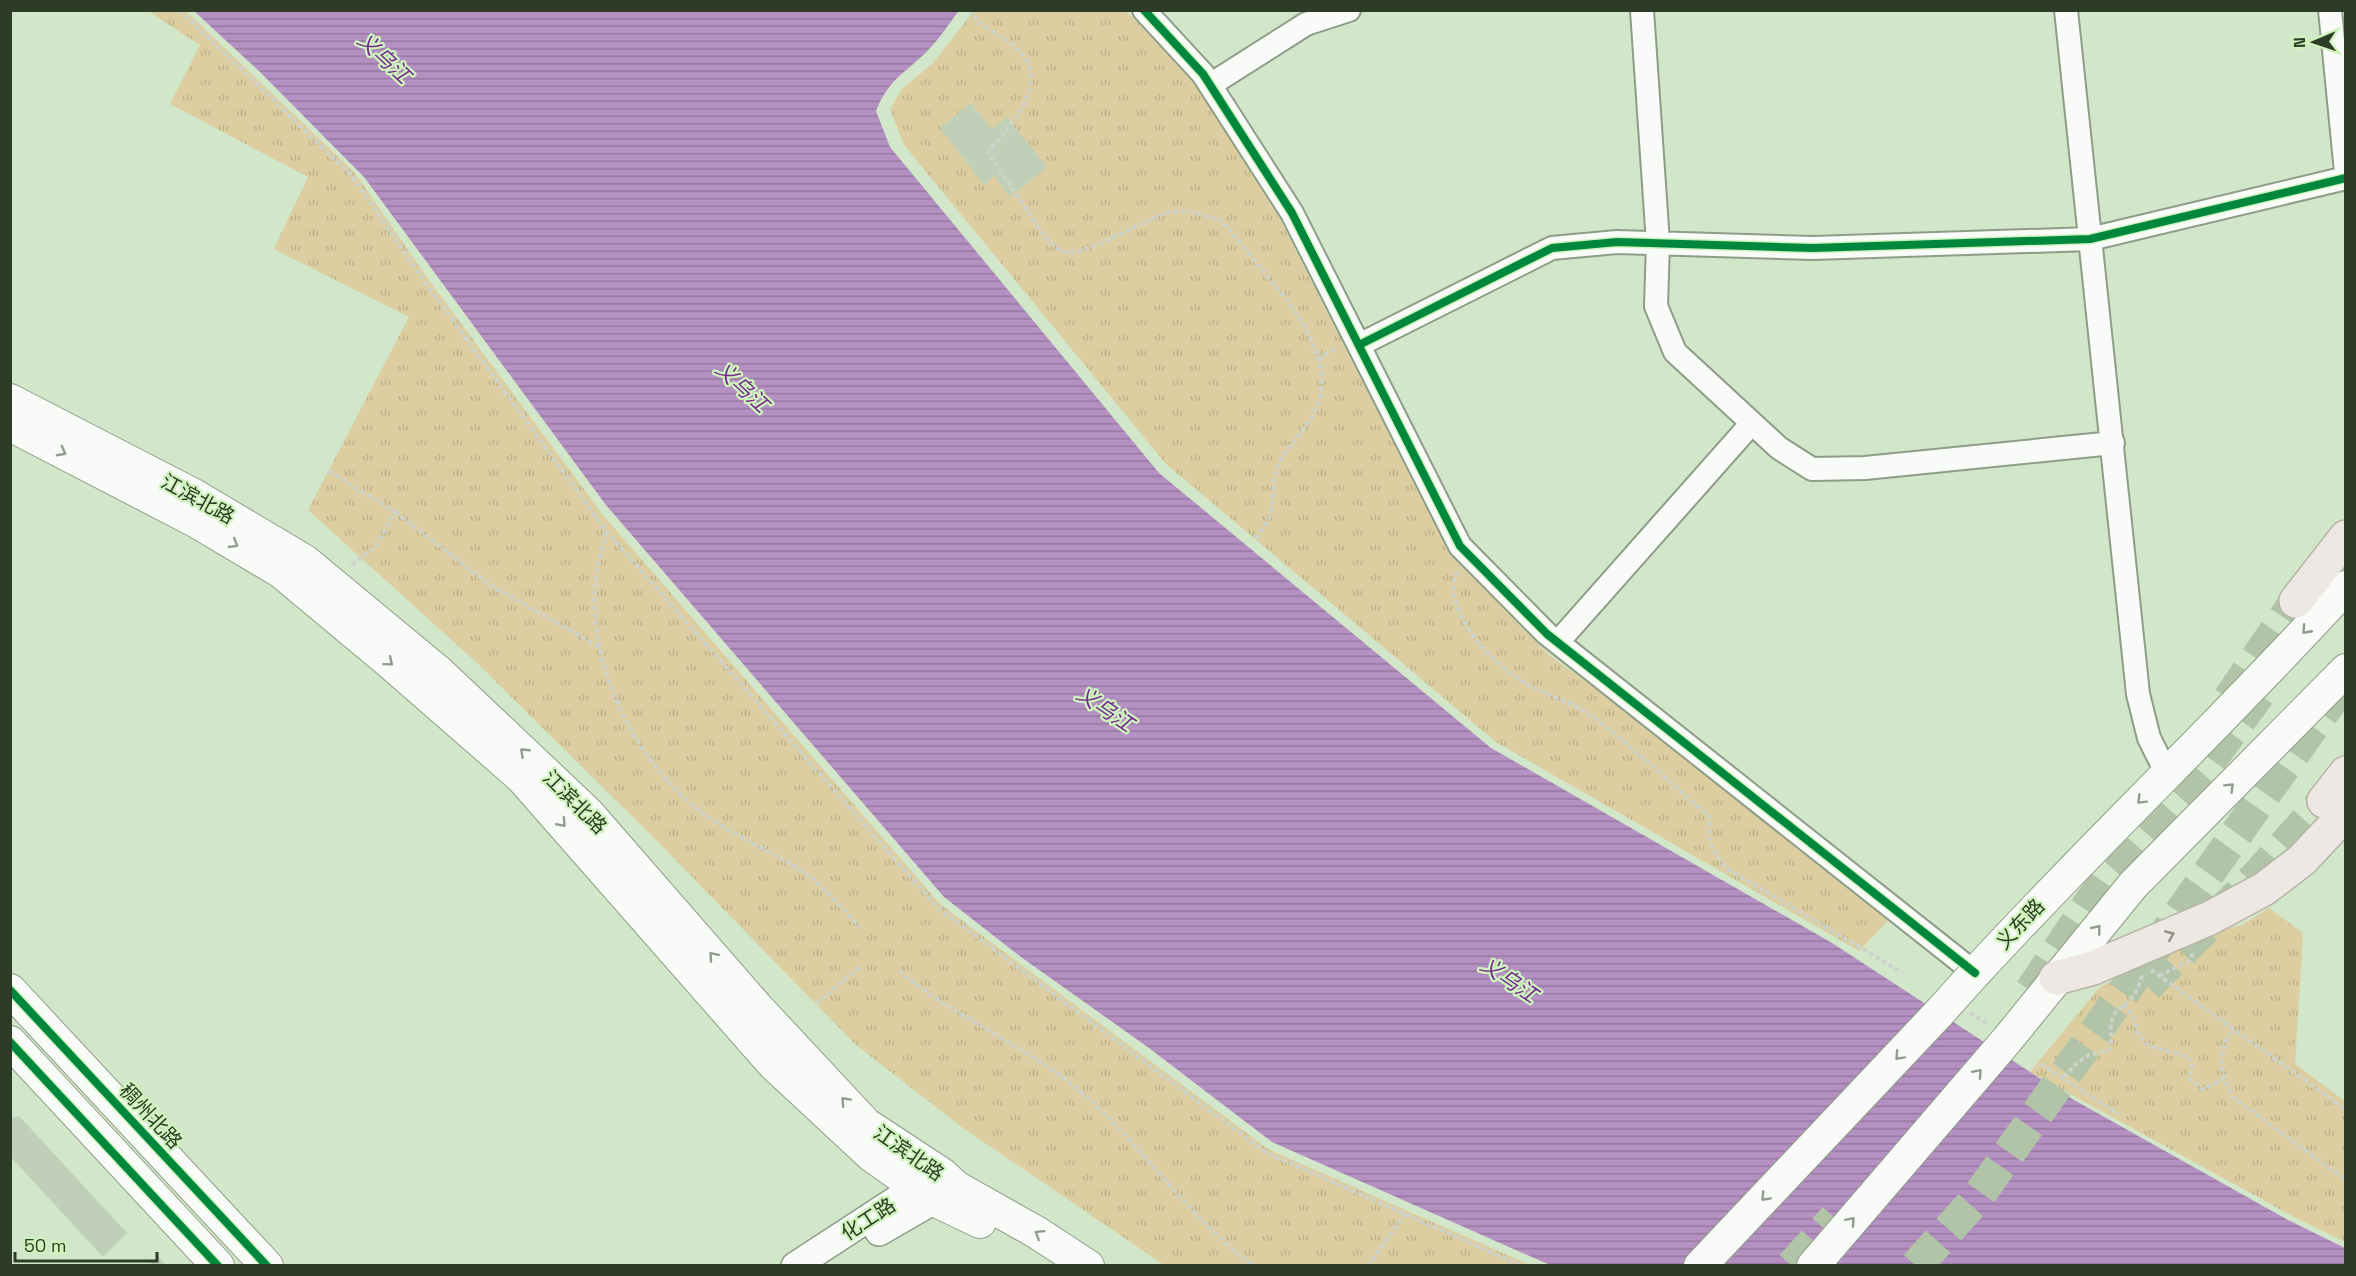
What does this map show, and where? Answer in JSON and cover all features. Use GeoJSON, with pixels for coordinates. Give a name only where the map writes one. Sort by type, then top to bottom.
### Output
{"type":"FeatureCollection","features":[{"type":"Feature","properties":{"kind":"highway"},"geometry":{"type":"LineString","coordinates":[[2296,601],[2346,537]]}},
{"type":"Feature","properties":{"kind":"highway"},"geometry":{"type":"LineString","coordinates":[[2056,978],[2093,968],[2210,918],[2264,889],[2302,860],[2335,807],[2346,773]]}},
{"type":"Feature","properties":{"kind":"main road","name":"江滨北路"},"geometry":{"type":"LineString","coordinates":[[10,400],[194,495],[305,561],[439,672],[588,813],[757,1007],[866,1124],[937,1187],[990,1227],[1049,1266]]}},
{"type":"Feature","properties":{"kind":"main road","name":"江滨北路"},"geometry":{"type":"LineString","coordinates":[[10,425],[196,522],[281,572],[389,662],[520,777],[772,1064],[872,1156],[1036,1232],[1088,1266]]}},
{"type":"Feature","properties":{"kind":"main road","name":"义东路"},"geometry":{"type":"LineString","coordinates":[[1700,1266],[1939,1013],[2043,898],[2277,662],[2346,587]]}},
{"type":"Feature","properties":{"kind":"main road"},"geometry":{"type":"LineString","coordinates":[[1813,1266],[1999,1033],[2056,978],[2133,885],[2346,670]]}},
{"type":"Feature","properties":{"kind":"main road","name":"稠州北路"},"geometry":{"type":"LineString","coordinates":[[10,990],[267,1266]]}},
{"type":"Feature","properties":{"kind":"main road"},"geometry":{"type":"LineString","coordinates":[[10,1042],[218,1266]]}},
{"type":"Feature","properties":{"kind":"street"},"geometry":{"type":"LineString","coordinates":[[1144,10],[1203,74],[1292,213],[1460,546],[1547,634],[1975,973]]}},
{"type":"Feature","properties":{"kind":"street"},"geometry":{"type":"LineString","coordinates":[[1210,85],[1306,24],[1349,10]]}},
{"type":"Feature","properties":{"kind":"street"},"geometry":{"type":"LineString","coordinates":[[1642,10],[1658,243],[1656,306],[1675,352],[1779,448],[1812,469],[1865,468],[2113,443]]}},
{"type":"Feature","properties":{"kind":"street"},"geometry":{"type":"LineString","coordinates":[[2066,10],[2138,694],[2148,738],[2167,774]]}},
{"type":"Feature","properties":{"kind":"street"},"geometry":{"type":"LineString","coordinates":[[2330,10],[2346,172]]}},
{"type":"Feature","properties":{"kind":"street"},"geometry":{"type":"LineString","coordinates":[[1359,345],[1552,248],[1617,242],[1814,248],[2090,239],[2346,178]]}},
{"type":"Feature","properties":{"kind":"street"},"geometry":{"type":"LineString","coordinates":[[1558,642],[1752,423]]}},
{"type":"Feature","properties":{"kind":"street","name":"化工路"},"geometry":{"type":"LineString","coordinates":[[795,1266],[937,1187]]}},
{"type":"Feature","properties":{"kind":"street","name":"化工路"},"geometry":{"type":"LineString","coordinates":[[821,1266],[937,1187]]}},
{"type":"Feature","properties":{"kind":"path"},"geometry":{"type":"LineString","coordinates":[[180,10],[353,177],[426,284],[607,532],[937,907],[1265,1152],[1522,1266]]}},
{"type":"Feature","properties":{"kind":"path"},"geometry":{"type":"LineString","coordinates":[[970,10],[976,22],[1014,46],[1025,59],[1031,77],[1028,99],[1023,109],[988,153],[1049,242],[1062,252],[1075,252],[1095,246],[1167,212],[1189,211],[1222,221],[1287,300],[1304,325],[1315,348],[1322,372],[1321,396],[1311,419],[1281,458],[1274,478],[1273,501],[1269,518],[1256,539]]}},
{"type":"Feature","properties":{"kind":"path"},"geometry":{"type":"LineString","coordinates":[[329,471],[395,512],[492,586],[600,647]]}},
{"type":"Feature","properties":{"kind":"path"},"geometry":{"type":"LineString","coordinates":[[328,580],[375,547],[395,512]]}},
{"type":"Feature","properties":{"kind":"path"},"geometry":{"type":"LineString","coordinates":[[607,532],[596,576],[596,614],[600,647],[615,696],[633,736],[656,769],[692,804],[728,830],[807,874],[860,927]]}},
{"type":"Feature","properties":{"kind":"path"},"geometry":{"type":"LineString","coordinates":[[1460,565],[1453,583],[1457,607],[1473,635],[1498,663],[1530,686],[1586,712],[1710,817],[1707,831],[1711,847],[1726,868],[1903,973]]}},
{"type":"Feature","properties":{"kind":"path"},"geometry":{"type":"LineString","coordinates":[[816,1004],[862,965]]}},
{"type":"Feature","properties":{"kind":"path"},"geometry":{"type":"LineString","coordinates":[[2064,1077],[2077,1063],[2089,1055],[2109,1050],[2112,1043],[2110,1026],[2113,1015],[2131,999],[2140,984],[2145,965],[2346,1110]]}},
{"type":"Feature","properties":{"kind":"path"},"geometry":{"type":"LineString","coordinates":[[899,971],[949,1008],[1039,1059],[1065,1078],[1116,1124],[1201,1221],[1229,1248],[1254,1266]]}},
{"type":"Feature","properties":{"kind":"path"},"geometry":{"type":"LineString","coordinates":[[2123,1005],[2132,1012],[2140,1038],[2150,1046],[2182,1053],[2190,1059],[2192,1068],[2189,1079],[2203,1089],[2224,1079]]}},
{"type":"Feature","properties":{"kind":"path"},"geometry":{"type":"LineString","coordinates":[[1967,1011],[1999,1033]]}},
{"type":"Feature","properties":{"kind":"path"},"geometry":{"type":"LineString","coordinates":[[2233,1029],[2223,1045],[2220,1060],[2224,1079],[2235,1098],[2346,1180]]}},
{"type":"Feature","properties":{"kind":"path"},"geometry":{"type":"LineString","coordinates":[[2041,1064],[2119,1114]]}},
{"type":"Feature","properties":{"kind":"path"},"geometry":{"type":"LineString","coordinates":[[1368,1266],[1405,1214]]}},
{"type":"Feature","properties":{"kind":"green space"},"geometry":{"type":"Polygon","coordinates":[[[148,11],[186,11],[355,173],[428,279],[603,515],[940,904],[1268,1149],[1530,1265],[1164,1265],[963,1128],[856,1045],[657,841],[477,663],[308,510],[409,317],[274,249],[308,177],[170,104],[200,45],[148,11]]]}},
{"type":"Feature","properties":{"kind":"green space"},"geometry":{"type":"Polygon","coordinates":[[[974,11],[1126,11],[1192,78],[1280,219],[1449,553],[1550,656],[1902,906],[1859,951],[1496,742],[1166,464],[904,145],[890,109],[903,88],[933,63],[974,11]]]}},
{"type":"Feature","properties":{"kind":"green space"},"geometry":{"type":"Polygon","coordinates":[[[2269,908],[2303,933],[2295,1064],[2345,1101],[2345,1242],[2294,1217],[2030,1072],[2099,988],[2205,933],[2242,925],[2269,908]]]}},
{"type":"Feature","properties":{"kind":"water","name":"义乌江"},"geometry":{"type":"Polygon","coordinates":[[[194,11],[959,11],[934,44],[893,82],[881,99],[876,111],[890,147],[1159,473],[1491,748],[1832,943],[2067,1096],[2288,1220],[2345,1248],[2345,1265],[1550,1265],[1272,1142],[1149,1048],[1021,957],[944,897],[606,505],[364,177],[259,71],[194,11]]]}},
{"type":"Feature","properties":{"kind":"building"},"geometry":{"type":"Polygon","coordinates":[[[971,103],[992,129],[1007,117],[1047,167],[1010,197],[994,176],[984,185],[940,128],[971,103]]]}},
{"type":"Feature","properties":{"kind":"building"},"geometry":{"type":"Polygon","coordinates":[[[19,1116],[127,1233],[103,1257],[10,1156],[10,1118],[19,1116]]]}},
{"type":"Feature","properties":{"kind":"building"},"geometry":{"type":"Polygon","coordinates":[[[158,1256],[166,1266],[148,1266],[158,1256]]]}},
{"type":"Feature","properties":{"kind":"tunnel"},"geometry":{"type":"LineString","coordinates":[[2229,699],[2296,601]]}},
{"type":"Feature","properties":{"kind":"tunnel"},"geometry":{"type":"LineString","coordinates":[[1916,1266],[1977,1198],[2341,687]]}},
{"type":"Feature","properties":{"kind":"tunnel"},"geometry":{"type":"LineString","coordinates":[[2031,991],[2110,873],[2208,763],[2259,694]]}},
{"type":"Feature","properties":{"kind":"tunnel"},"geometry":{"type":"LineString","coordinates":[[2147,986],[2255,878],[2324,801]]}},
{"type":"Feature","properties":{"kind":"tunnel"},"geometry":{"type":"LineString","coordinates":[[1792,1266],[1835,1218]]}},
{"type":"Feature","properties":{"kind":"cycle path"},"geometry":{"type":"LineString","coordinates":[[1144,10],[1203,74],[1292,213],[1460,546],[1547,634],[1975,973]]}},
{"type":"Feature","properties":{"kind":"cycle path"},"geometry":{"type":"LineString","coordinates":[[1359,345],[1552,248],[1617,242],[1813,248],[2090,239],[2346,178]]}},
{"type":"Feature","properties":{"kind":"cycle path"},"geometry":{"type":"LineString","coordinates":[[10,990],[267,1266]]}},
{"type":"Feature","properties":{"kind":"cycle path"},"geometry":{"type":"LineString","coordinates":[[10,1042],[218,1266]]}}]}
